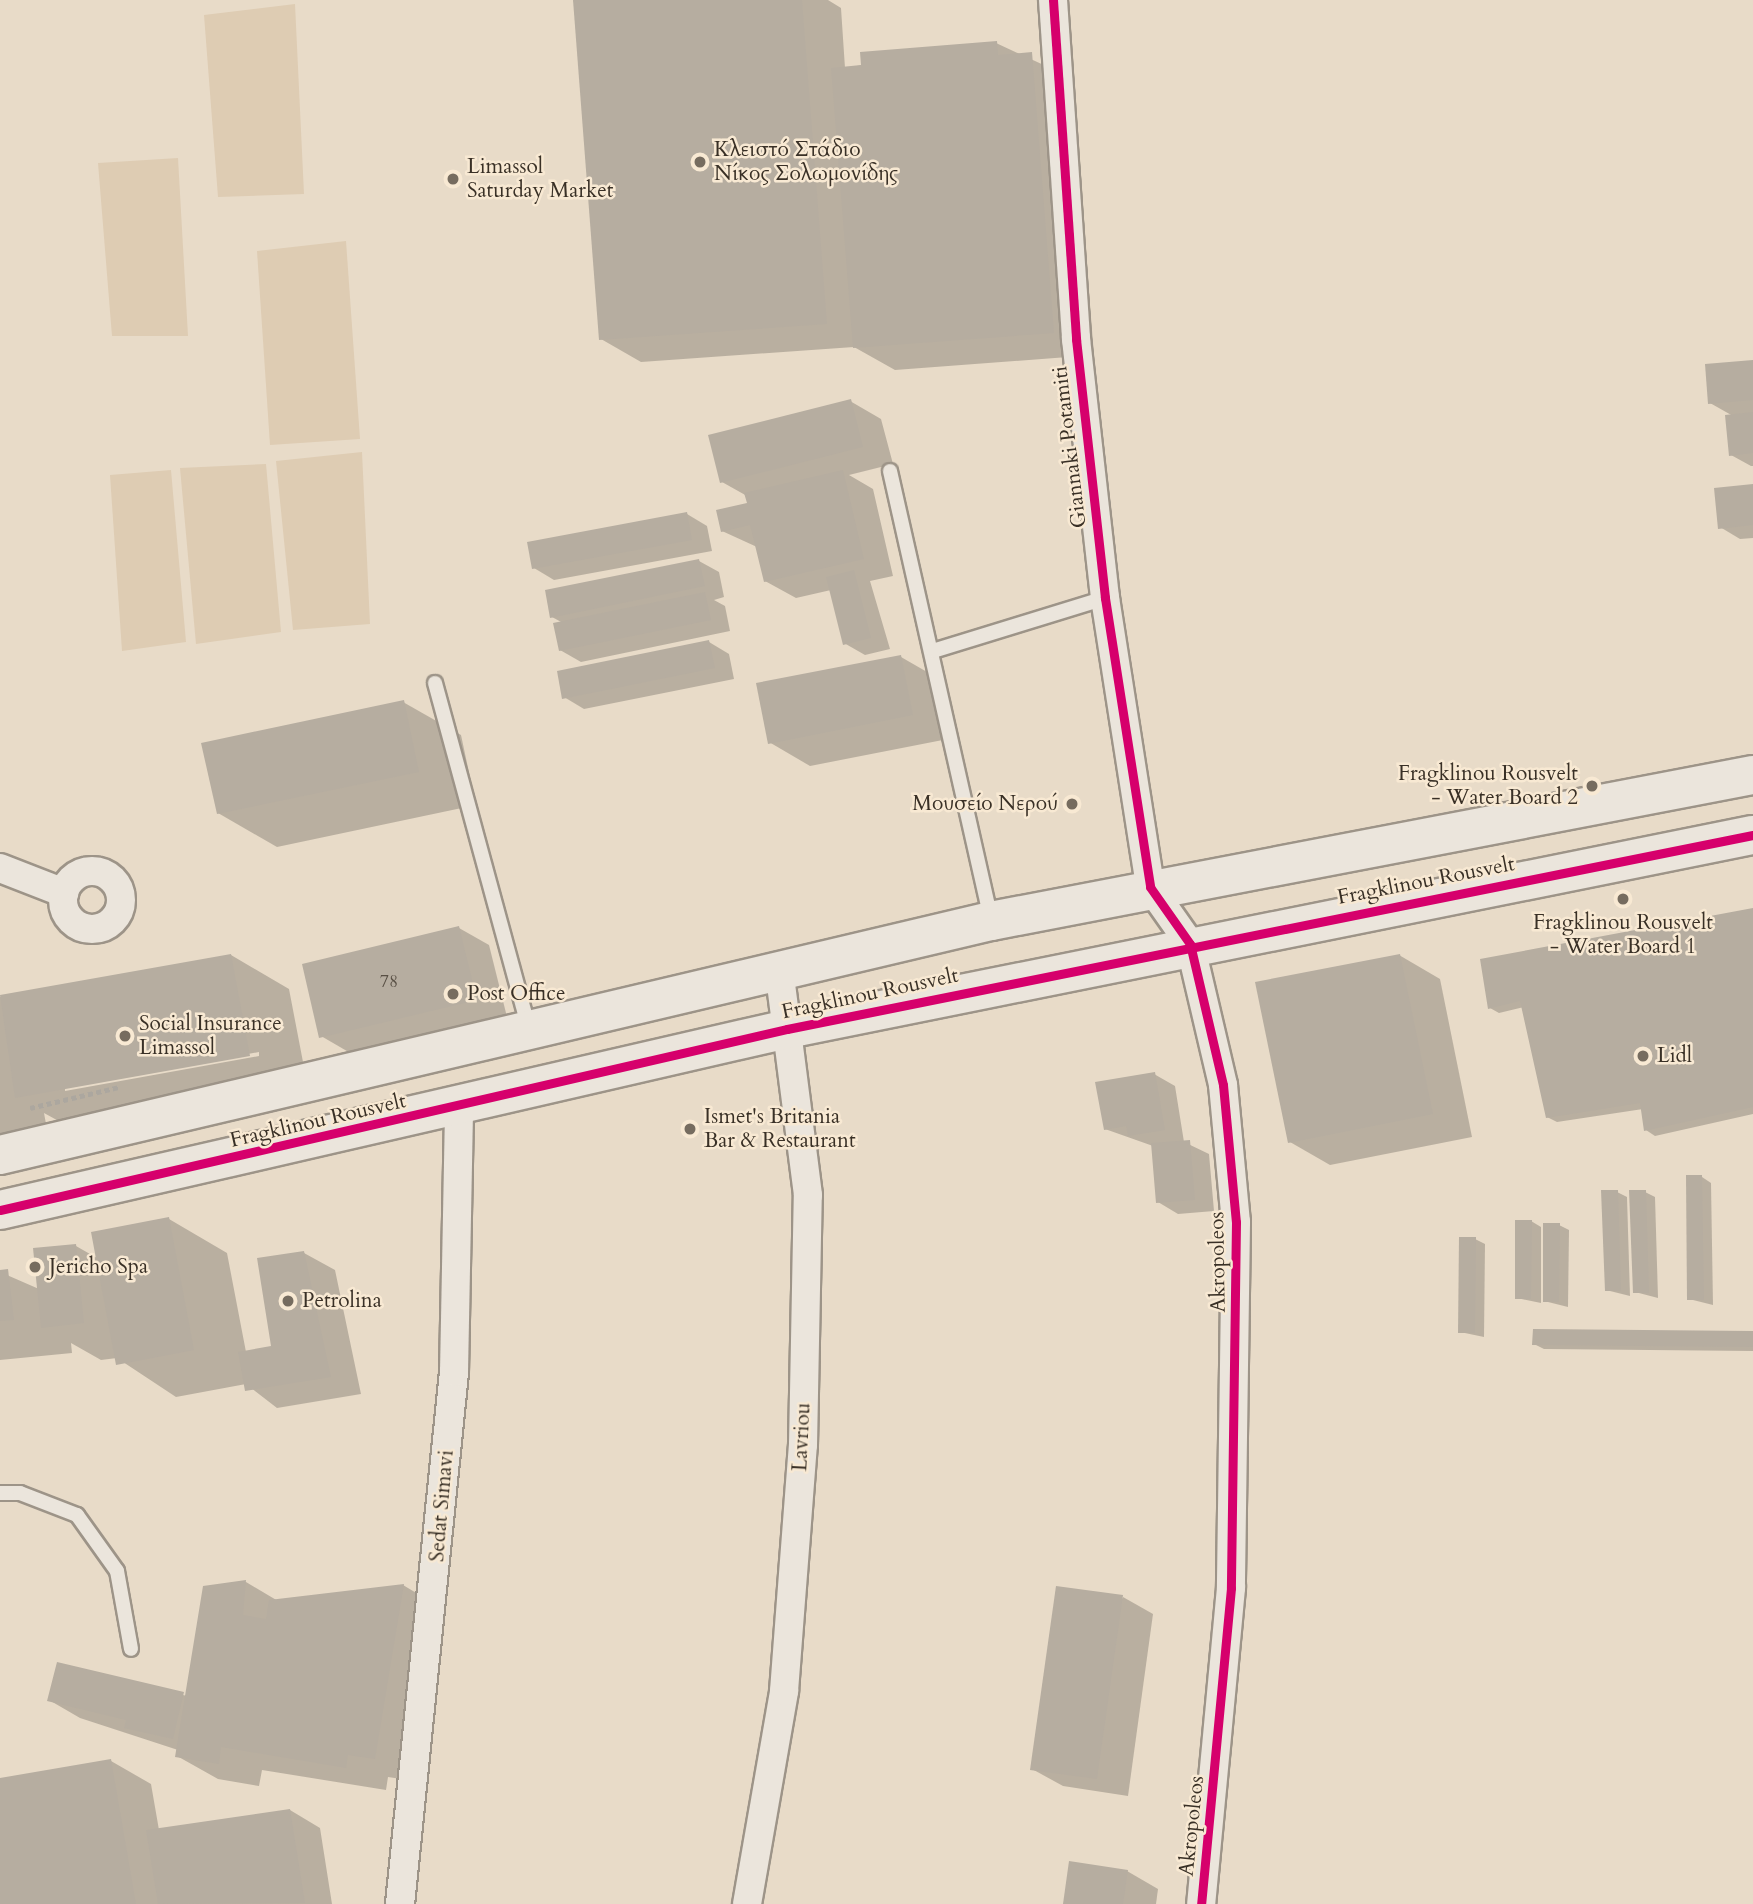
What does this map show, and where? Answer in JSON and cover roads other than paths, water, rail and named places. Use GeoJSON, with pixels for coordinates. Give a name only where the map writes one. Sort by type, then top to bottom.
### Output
{"type":"FeatureCollection","features":[{"type":"Feature","properties":{"kind":"main road","name":"Fragklinou Rousvelt"},"geometry":{"type":"LineString","coordinates":[[0,1155],[991,921],[1150,887],[1753,775]]}},
{"type":"Feature","properties":{"kind":"main road","name":"Fragklinou Rousvelt"},"geometry":{"type":"LineString","coordinates":[[0,1210],[459,1107],[787,1029],[1190,944],[1753,835]]}},
{"type":"Feature","properties":{"kind":"street","name":"Giannaki Potamiti"},"geometry":{"type":"LineString","coordinates":[[1053,0],[1076,339],[1105,598],[1150,887]]}},
{"type":"Feature","properties":{"kind":"street"},"geometry":{"type":"LineString","coordinates":[[0,867],[64,892]]}},
{"type":"Feature","properties":{"kind":"street","name":"Akropoleos"},"geometry":{"type":"LineString","coordinates":[[1150,887],[1190,944],[1223,1085],[1237,1236],[1231,1588],[1201,1904]]}},
{"type":"Feature","properties":{"kind":"street","name":"Lavriou"},"geometry":{"type":"LineString","coordinates":[[747,1904],[784,1691],[803,1445],[808,1195],[779,969]]}},
{"type":"Feature","properties":{"kind":"street","name":"Sedat Simavi"},"geometry":{"type":"LineString","coordinates":[[400,1904],[454,1372],[459,1107]]}},
{"type":"Feature","properties":{"kind":"lane"},"geometry":{"type":"LineString","coordinates":[[890,471],[933,651],[991,921]]}},
{"type":"Feature","properties":{"kind":"lane"},"geometry":{"type":"LineString","coordinates":[[933,651],[1105,598]]}},
{"type":"Feature","properties":{"kind":"lane"},"geometry":{"type":"LineString","coordinates":[[435,683],[529,1029]]}},
{"type":"Feature","properties":{"kind":"lane"},"geometry":{"type":"LineString","coordinates":[[0,1493],[20,1493],[77,1515],[117,1571],[131,1649]]}},
{"type":"Feature","properties":{"kind":"place","name":"Κλειστό Στάδιο Νίκος Σολωμονίδης"},"geometry":{"type":"Point","coordinates":[700,162]}},
{"type":"Feature","properties":{"kind":"place","name":"Limassol Saturday Market"},"geometry":{"type":"Point","coordinates":[453,179]}},
{"type":"Feature","properties":{"kind":"place","name":"Fragklinou Rousvelt - Water Board 2"},"geometry":{"type":"Point","coordinates":[1592,786]}},
{"type":"Feature","properties":{"kind":"place","name":"Μουσείο Νερού"},"geometry":{"type":"Point","coordinates":[1072,804]}},
{"type":"Feature","properties":{"kind":"place","name":"Fragklinou Rousvelt - Water Board 1"},"geometry":{"type":"Point","coordinates":[1623,899]}},
{"type":"Feature","properties":{"kind":"place","name":"Post Office"},"geometry":{"type":"Point","coordinates":[453,994]}},
{"type":"Feature","properties":{"kind":"place","name":"Social Insurance Limassol"},"geometry":{"type":"Point","coordinates":[125,1036]}},
{"type":"Feature","properties":{"kind":"place","name":"Lidl"},"geometry":{"type":"Point","coordinates":[1643,1056]}},
{"type":"Feature","properties":{"kind":"place","name":"Ismet's Britania Bar & Restaurant"},"geometry":{"type":"Point","coordinates":[690,1129]}},
{"type":"Feature","properties":{"kind":"place","name":"Jericho Spa"},"geometry":{"type":"Point","coordinates":[35,1267]}},
{"type":"Feature","properties":{"kind":"place","name":"Petrolina"},"geometry":{"type":"Point","coordinates":[288,1301]}}]}
